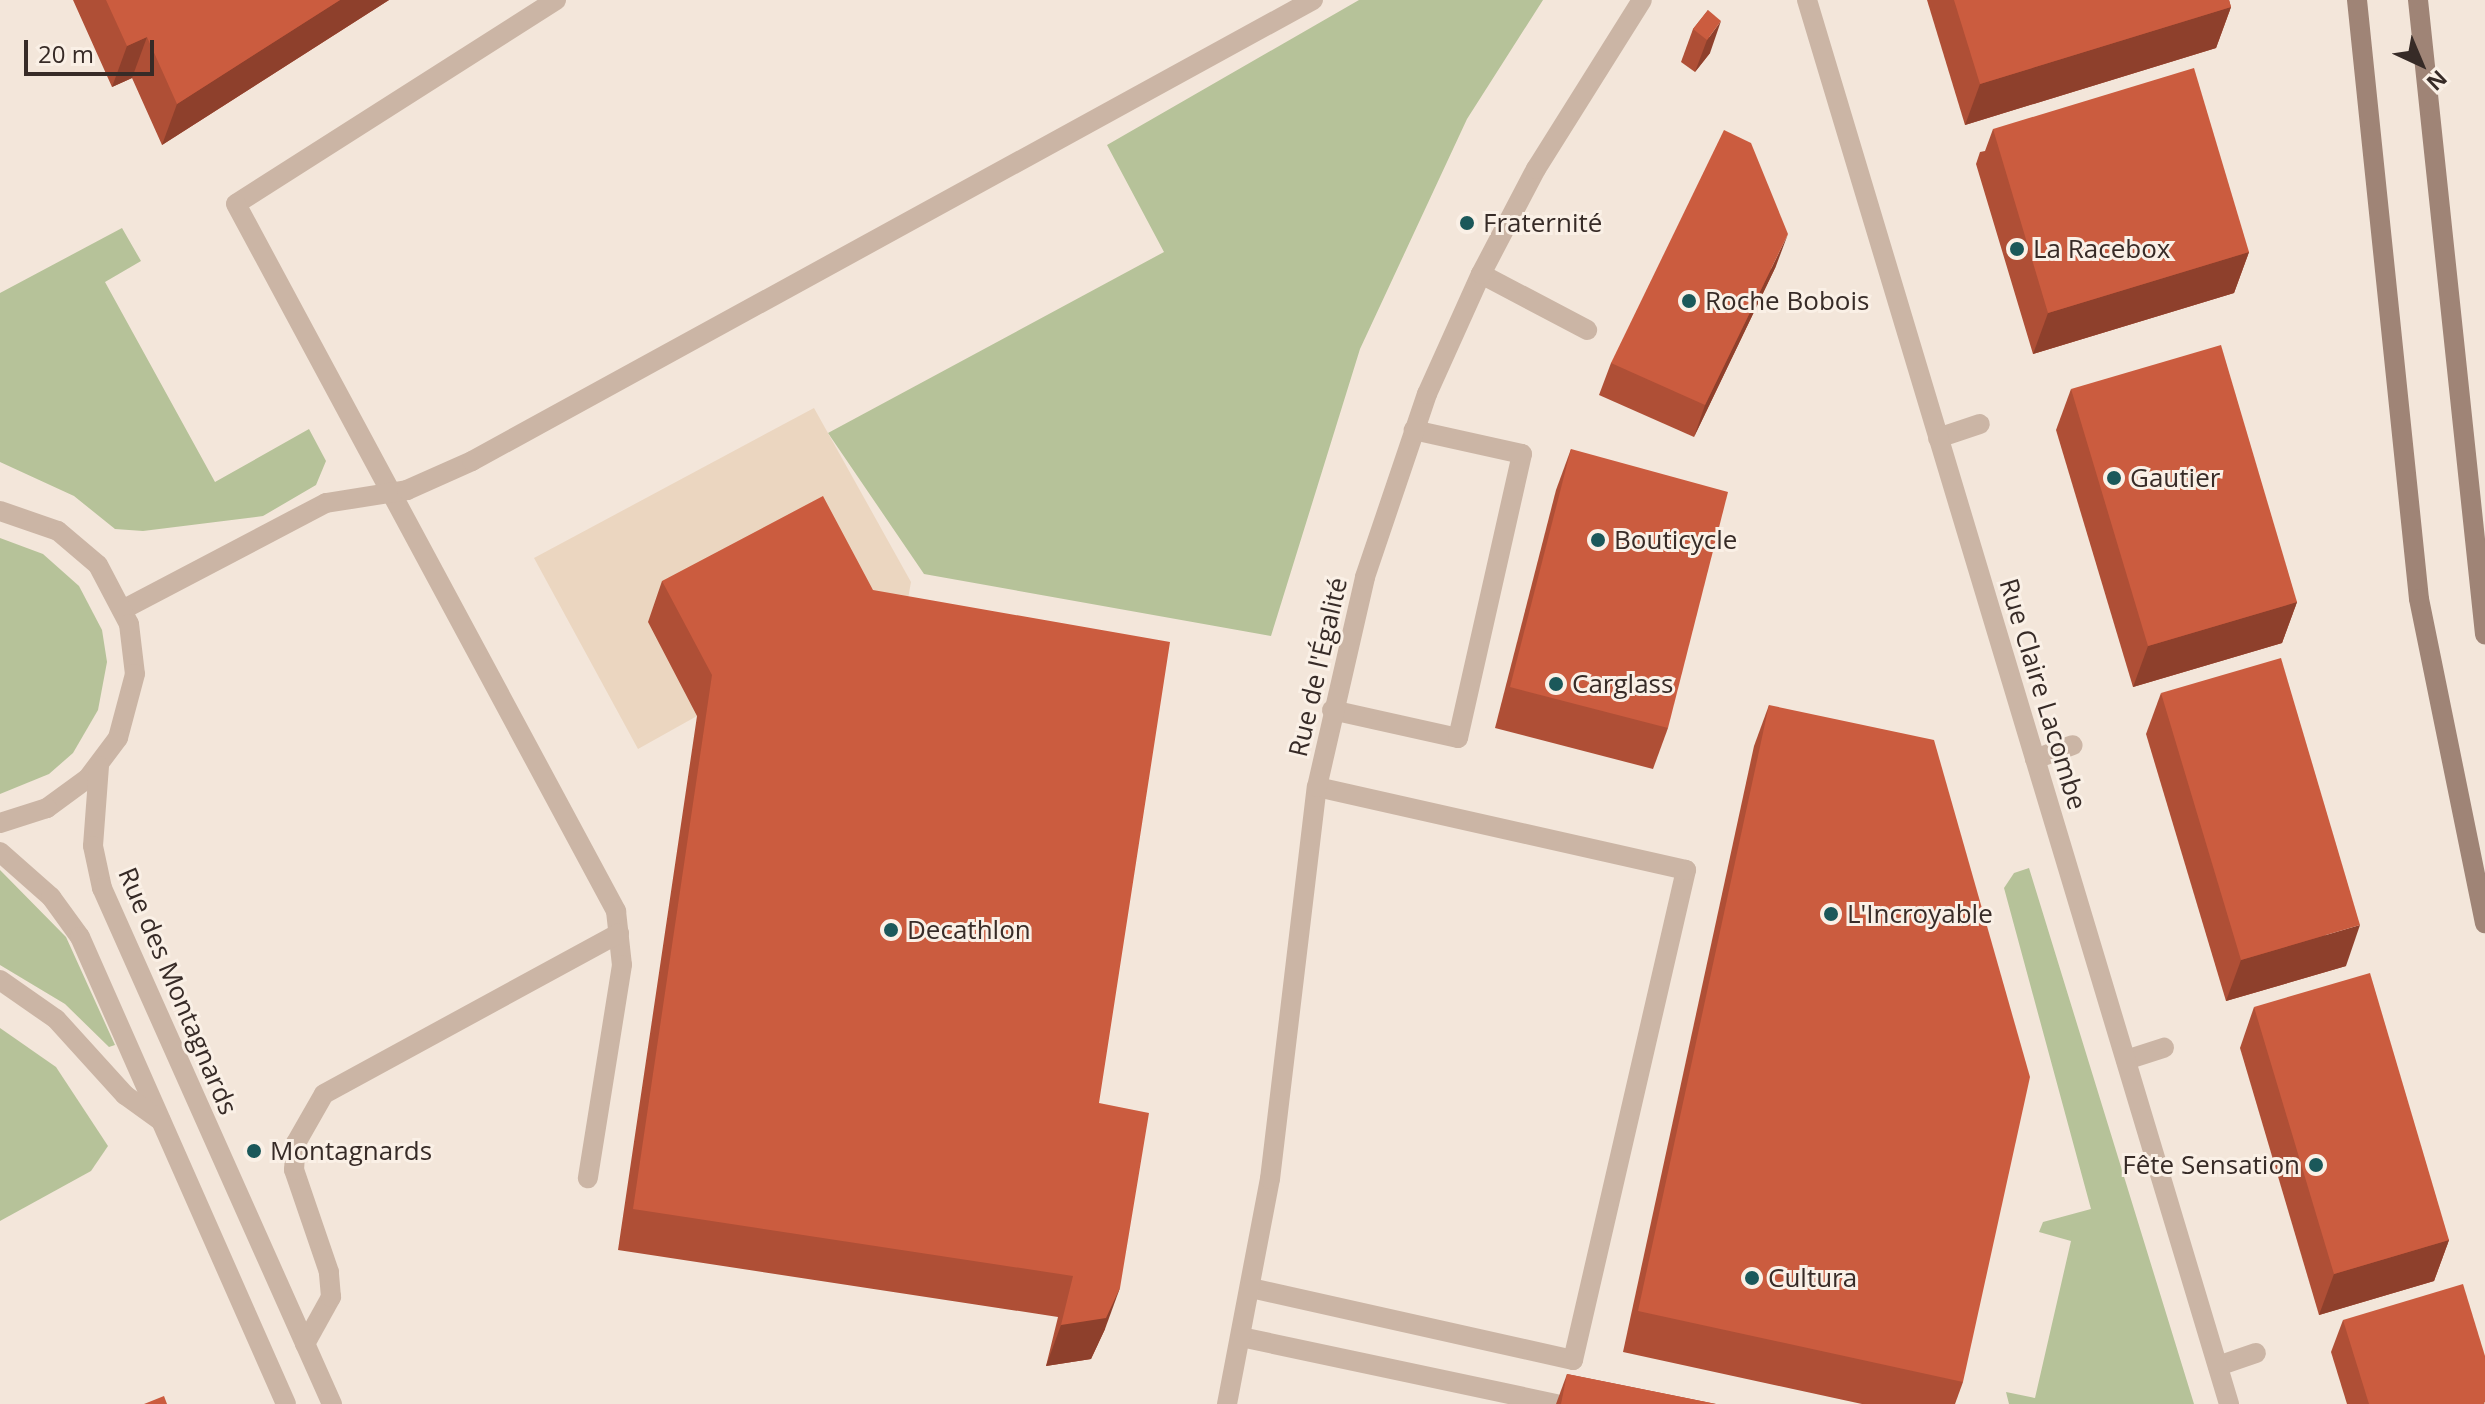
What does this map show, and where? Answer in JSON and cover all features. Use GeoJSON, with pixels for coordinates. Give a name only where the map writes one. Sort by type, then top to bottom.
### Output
{"type":"FeatureCollection","features":[{"type":"Feature","properties":{"kind":"street"},"geometry":{"type":"LineString","coordinates":[[556,0],[236,204],[605,883],[619,933],[612,1030],[588,1178]]}},
{"type":"Feature","properties":{"kind":"street"},"geometry":{"type":"LineString","coordinates":[[124,609],[326,503],[394,494],[472,461],[1313,0]]}},
{"type":"Feature","properties":{"kind":"street","name":"Rue de l'Égalité"},"geometry":{"type":"LineString","coordinates":[[1227,1404],[1251,1288],[1317,787],[1332,710],[1365,577],[1414,430],[1481,274],[1542,158],[1642,0]]}},
{"type":"Feature","properties":{"kind":"street","name":"Rue Claire Lacombe"},"geometry":{"type":"LineString","coordinates":[[1807,0],[2229,1404]]}},
{"type":"Feature","properties":{"kind":"street"},"geometry":{"type":"LineString","coordinates":[[2357,0],[2419,599],[2485,923]]}},
{"type":"Feature","properties":{"kind":"street"},"geometry":{"type":"LineString","coordinates":[[2418,0],[2485,634]]}},
{"type":"Feature","properties":{"kind":"street"},"geometry":{"type":"LineString","coordinates":[[1481,274],[1587,330]]}},
{"type":"Feature","properties":{"kind":"street"},"geometry":{"type":"LineString","coordinates":[[1938,438],[1980,424]]}},
{"type":"Feature","properties":{"kind":"street"},"geometry":{"type":"LineString","coordinates":[[1332,710],[1458,738],[1522,454],[1414,430]]}},
{"type":"Feature","properties":{"kind":"street"},"geometry":{"type":"LineString","coordinates":[[0,511],[73,541],[124,609],[133,690],[99,766],[62,800],[0,823]]}},
{"type":"Feature","properties":{"kind":"street"},"geometry":{"type":"LineString","coordinates":[[2035,759],[2073,745]]}},
{"type":"Feature","properties":{"kind":"street","name":"Rue des Montagnards"},"geometry":{"type":"LineString","coordinates":[[99,766],[93,846],[102,888],[332,1404]]}},
{"type":"Feature","properties":{"kind":"street"},"geometry":{"type":"LineString","coordinates":[[1251,1288],[1573,1360],[1686,870],[1317,787]]}},
{"type":"Feature","properties":{"kind":"street"},"geometry":{"type":"LineString","coordinates":[[0,852],[51,897],[80,937],[286,1404]]}},
{"type":"Feature","properties":{"kind":"street"},"geometry":{"type":"LineString","coordinates":[[305,1344],[331,1297],[329,1272],[294,1170],[296,1143],[324,1094],[619,933]]}},
{"type":"Feature","properties":{"kind":"street"},"geometry":{"type":"LineString","coordinates":[[0,980],[56,1019],[125,1095],[163,1123]]}},
{"type":"Feature","properties":{"kind":"street"},"geometry":{"type":"LineString","coordinates":[[2126,1060],[2164,1048]]}},
{"type":"Feature","properties":{"kind":"street"},"geometry":{"type":"LineString","coordinates":[[1241,1337],[1556,1404]]}},
{"type":"Feature","properties":{"kind":"street"},"geometry":{"type":"LineString","coordinates":[[2218,1366],[2256,1353]]}},
{"type":"Feature","properties":{"kind":"green space"},"geometry":{"type":"Polygon","coordinates":[[[1359,0],[1543,0],[1467,119],[1360,349],[1271,636],[924,574],[828,433],[1164,252],[1107,145],[1359,0]]]}},
{"type":"Feature","properties":{"kind":"green space"},"geometry":{"type":"Polygon","coordinates":[[[122,228],[141,261],[105,282],[215,482],[309,429],[326,461],[316,485],[263,516],[143,531],[115,529],[74,496],[0,462],[0,293],[122,228]]]}},
{"type":"Feature","properties":{"kind":"green space"},"geometry":{"type":"Polygon","coordinates":[[[0,538],[43,554],[79,586],[102,630],[107,662],[98,710],[73,753],[49,774],[0,794],[0,538]]]}},
{"type":"Feature","properties":{"kind":"green space"},"geometry":{"type":"Polygon","coordinates":[[[2029,868],[2194,1404],[2009,1404],[2006,1392],[2035,1398],[2071,1241],[2039,1232],[2043,1222],[2091,1209],[2004,888],[2014,873],[2029,868]]]}},
{"type":"Feature","properties":{"kind":"green space"},"geometry":{"type":"Polygon","coordinates":[[[0,870],[66,937],[115,1045],[109,1047],[65,1004],[0,965],[0,870]]]}},
{"type":"Feature","properties":{"kind":"green space"},"geometry":{"type":"Polygon","coordinates":[[[0,1028],[56,1067],[108,1146],[91,1171],[0,1221],[0,1028]]]}},
{"type":"Feature","properties":{"kind":"shaded area"},"geometry":{"type":"Polygon","coordinates":[[[814,408],[911,582],[901,638],[697,716],[638,749],[534,558],[814,408]]]}},
{"type":"Feature","properties":{"kind":"building"},"geometry":{"type":"Polygon","coordinates":[[[106,0],[340,0],[177,104],[147,37],[127,46],[106,0]]]}},
{"type":"Feature","properties":{"kind":"building"},"geometry":{"type":"Polygon","coordinates":[[[1954,0],[2229,0],[2231,7],[1980,84],[1954,0]]]}},
{"type":"Feature","properties":{"kind":"building"},"geometry":{"type":"Polygon","coordinates":[[[1708,10],[1721,21],[1707,40],[1693,29],[1708,10]]]}},
{"type":"Feature","properties":{"kind":"building"},"geometry":{"type":"Polygon","coordinates":[[[2194,68],[2249,252],[2048,313],[1993,129],[2194,68]]]}},
{"type":"Feature","properties":{"kind":"building"},"geometry":{"type":"Polygon","coordinates":[[[1724,130],[1751,143],[1788,234],[1705,405],[1611,363],[1724,130]]]}},
{"type":"Feature","properties":{"kind":"building"},"geometry":{"type":"Polygon","coordinates":[[[2221,345],[2297,602],[2148,646],[2071,389],[2221,345]]]}},
{"type":"Feature","properties":{"kind":"building"},"geometry":{"type":"Polygon","coordinates":[[[1571,449],[1728,492],[1668,728],[1510,687],[1571,449]]]}},
{"type":"Feature","properties":{"kind":"building","name":"Decathlon"},"geometry":{"type":"Polygon","coordinates":[[[823,496],[873,590],[1170,642],[1099,1103],[1149,1113],[1120,1288],[1106,1318],[1061,1325],[1073,1276],[633,1209],[712,675],[662,581],[823,496]]]}},
{"type":"Feature","properties":{"kind":"building"},"geometry":{"type":"Polygon","coordinates":[[[2281,658],[2360,925],[2241,960],[2161,693],[2281,658]]]}},
{"type":"Feature","properties":{"kind":"building"},"geometry":{"type":"Polygon","coordinates":[[[1769,705],[1934,740],[2030,1077],[1963,1382],[1638,1311],[1769,705]]]}},
{"type":"Feature","properties":{"kind":"building"},"geometry":{"type":"Polygon","coordinates":[[[2370,973],[2449,1240],[2334,1274],[2254,1007],[2370,973]]]}},
{"type":"Feature","properties":{"kind":"building"},"geometry":{"type":"Polygon","coordinates":[[[2463,1284],[2485,1356],[2485,1402],[2369,1404],[2343,1320],[2463,1284]]]}},
{"type":"Feature","properties":{"kind":"building"},"geometry":{"type":"Polygon","coordinates":[[[1567,1374],[1716,1404],[1561,1404],[1567,1374]]]}},
{"type":"Feature","properties":{"kind":"building"},"geometry":{"type":"Polygon","coordinates":[[[164,1396],[167,1404],[144,1404],[164,1396]]]}},
{"type":"Feature","properties":{"kind":"place","name":"Fraternité"},"geometry":{"type":"Point","coordinates":[1467,223]}},
{"type":"Feature","properties":{"kind":"place","name":"La Racebox"},"geometry":{"type":"Point","coordinates":[2017,249]}},
{"type":"Feature","properties":{"kind":"place","name":"Roche Bobois"},"geometry":{"type":"Point","coordinates":[1689,301]}},
{"type":"Feature","properties":{"kind":"place","name":"Gautier"},"geometry":{"type":"Point","coordinates":[2114,478]}},
{"type":"Feature","properties":{"kind":"place","name":"Bouticycle"},"geometry":{"type":"Point","coordinates":[1598,540]}},
{"type":"Feature","properties":{"kind":"place","name":"Carglass"},"geometry":{"type":"Point","coordinates":[1556,684]}},
{"type":"Feature","properties":{"kind":"place","name":"L'Incroyable"},"geometry":{"type":"Point","coordinates":[1831,914]}},
{"type":"Feature","properties":{"kind":"place","name":"Decathlon"},"geometry":{"type":"Point","coordinates":[891,930]}},
{"type":"Feature","properties":{"kind":"place","name":"Montagnards"},"geometry":{"type":"Point","coordinates":[254,1151]}},
{"type":"Feature","properties":{"kind":"place","name":"Fête Sensation"},"geometry":{"type":"Point","coordinates":[2316,1165]}},
{"type":"Feature","properties":{"kind":"place","name":"Cultura"},"geometry":{"type":"Point","coordinates":[1752,1278]}}]}
